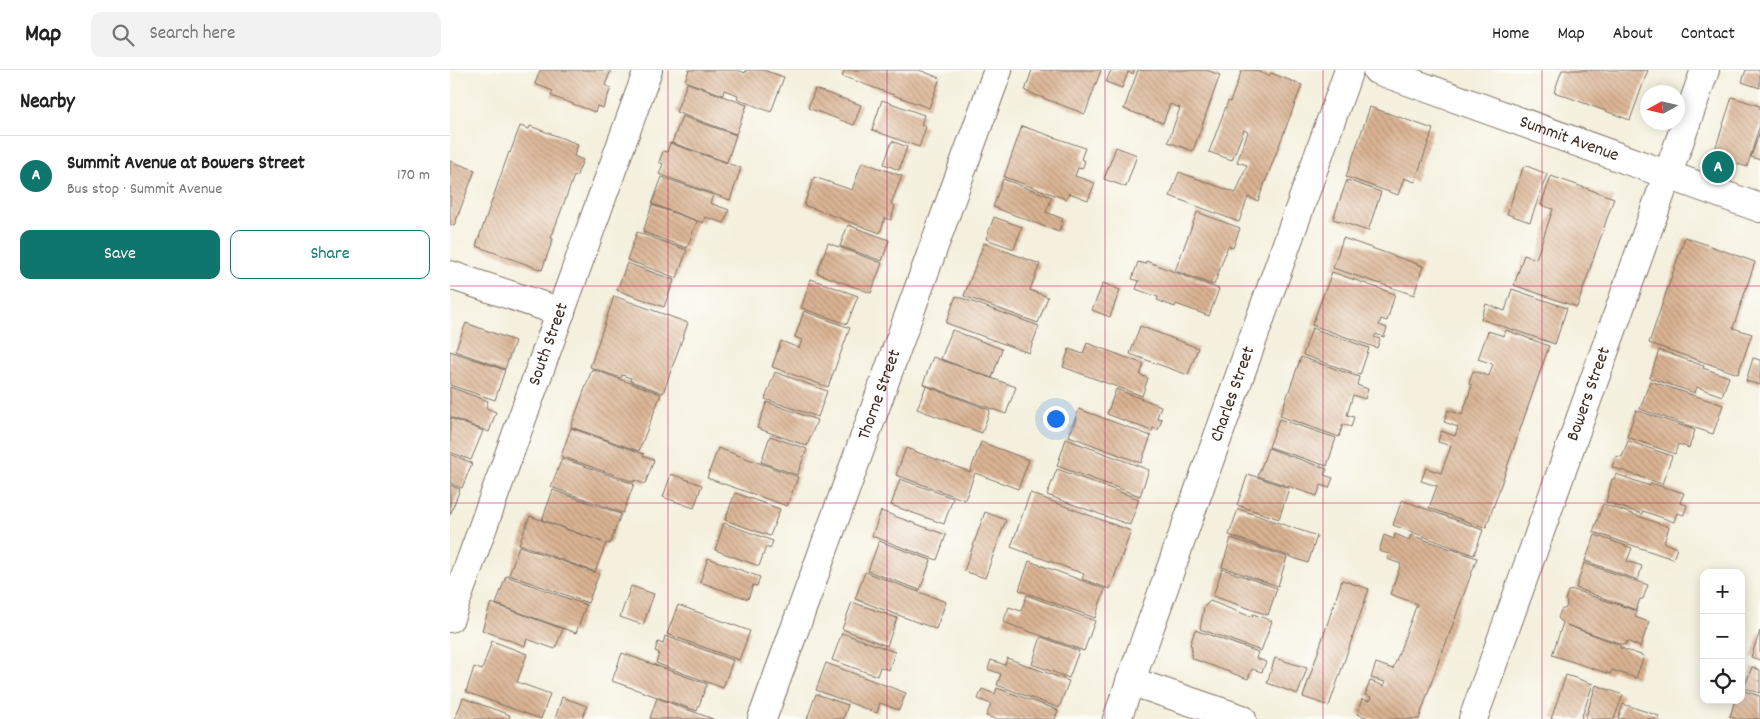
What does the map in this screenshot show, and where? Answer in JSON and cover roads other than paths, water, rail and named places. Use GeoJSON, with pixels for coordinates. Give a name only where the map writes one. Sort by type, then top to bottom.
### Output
{"type":"FeatureCollection","features":[{"type":"Feature","properties":{"kind":"street","name":"South Street"},"geometry":{"type":"LineString","coordinates":[[450,618],[648,70]]}},
{"type":"Feature","properties":{"kind":"street","name":"Thorne Street"},"geometry":{"type":"LineString","coordinates":[[762,719],[998,70]]}},
{"type":"Feature","properties":{"kind":"street","name":"Charles Street"},"geometry":{"type":"LineString","coordinates":[[1116,719],[1349,70]]}},
{"type":"Feature","properties":{"kind":"street","name":"Summit Avenue"},"geometry":{"type":"LineString","coordinates":[[1377,70],[1760,208]]}},
{"type":"Feature","properties":{"kind":"street","name":"Bowers Street"},"geometry":{"type":"LineString","coordinates":[[1473,719],[1705,70]]}},
{"type":"Feature","properties":{"kind":"street"},"geometry":{"type":"LineString","coordinates":[[450,275],[561,312]]}},
{"type":"Feature","properties":{"kind":"street"},"geometry":{"type":"LineString","coordinates":[[1130,681],[1242,719]]}},
{"type":"Feature","properties":{"kind":"place","name":"Summit Avenue at Bowers Street"},"geometry":{"type":"Point","coordinates":[1718,167]}}]}
